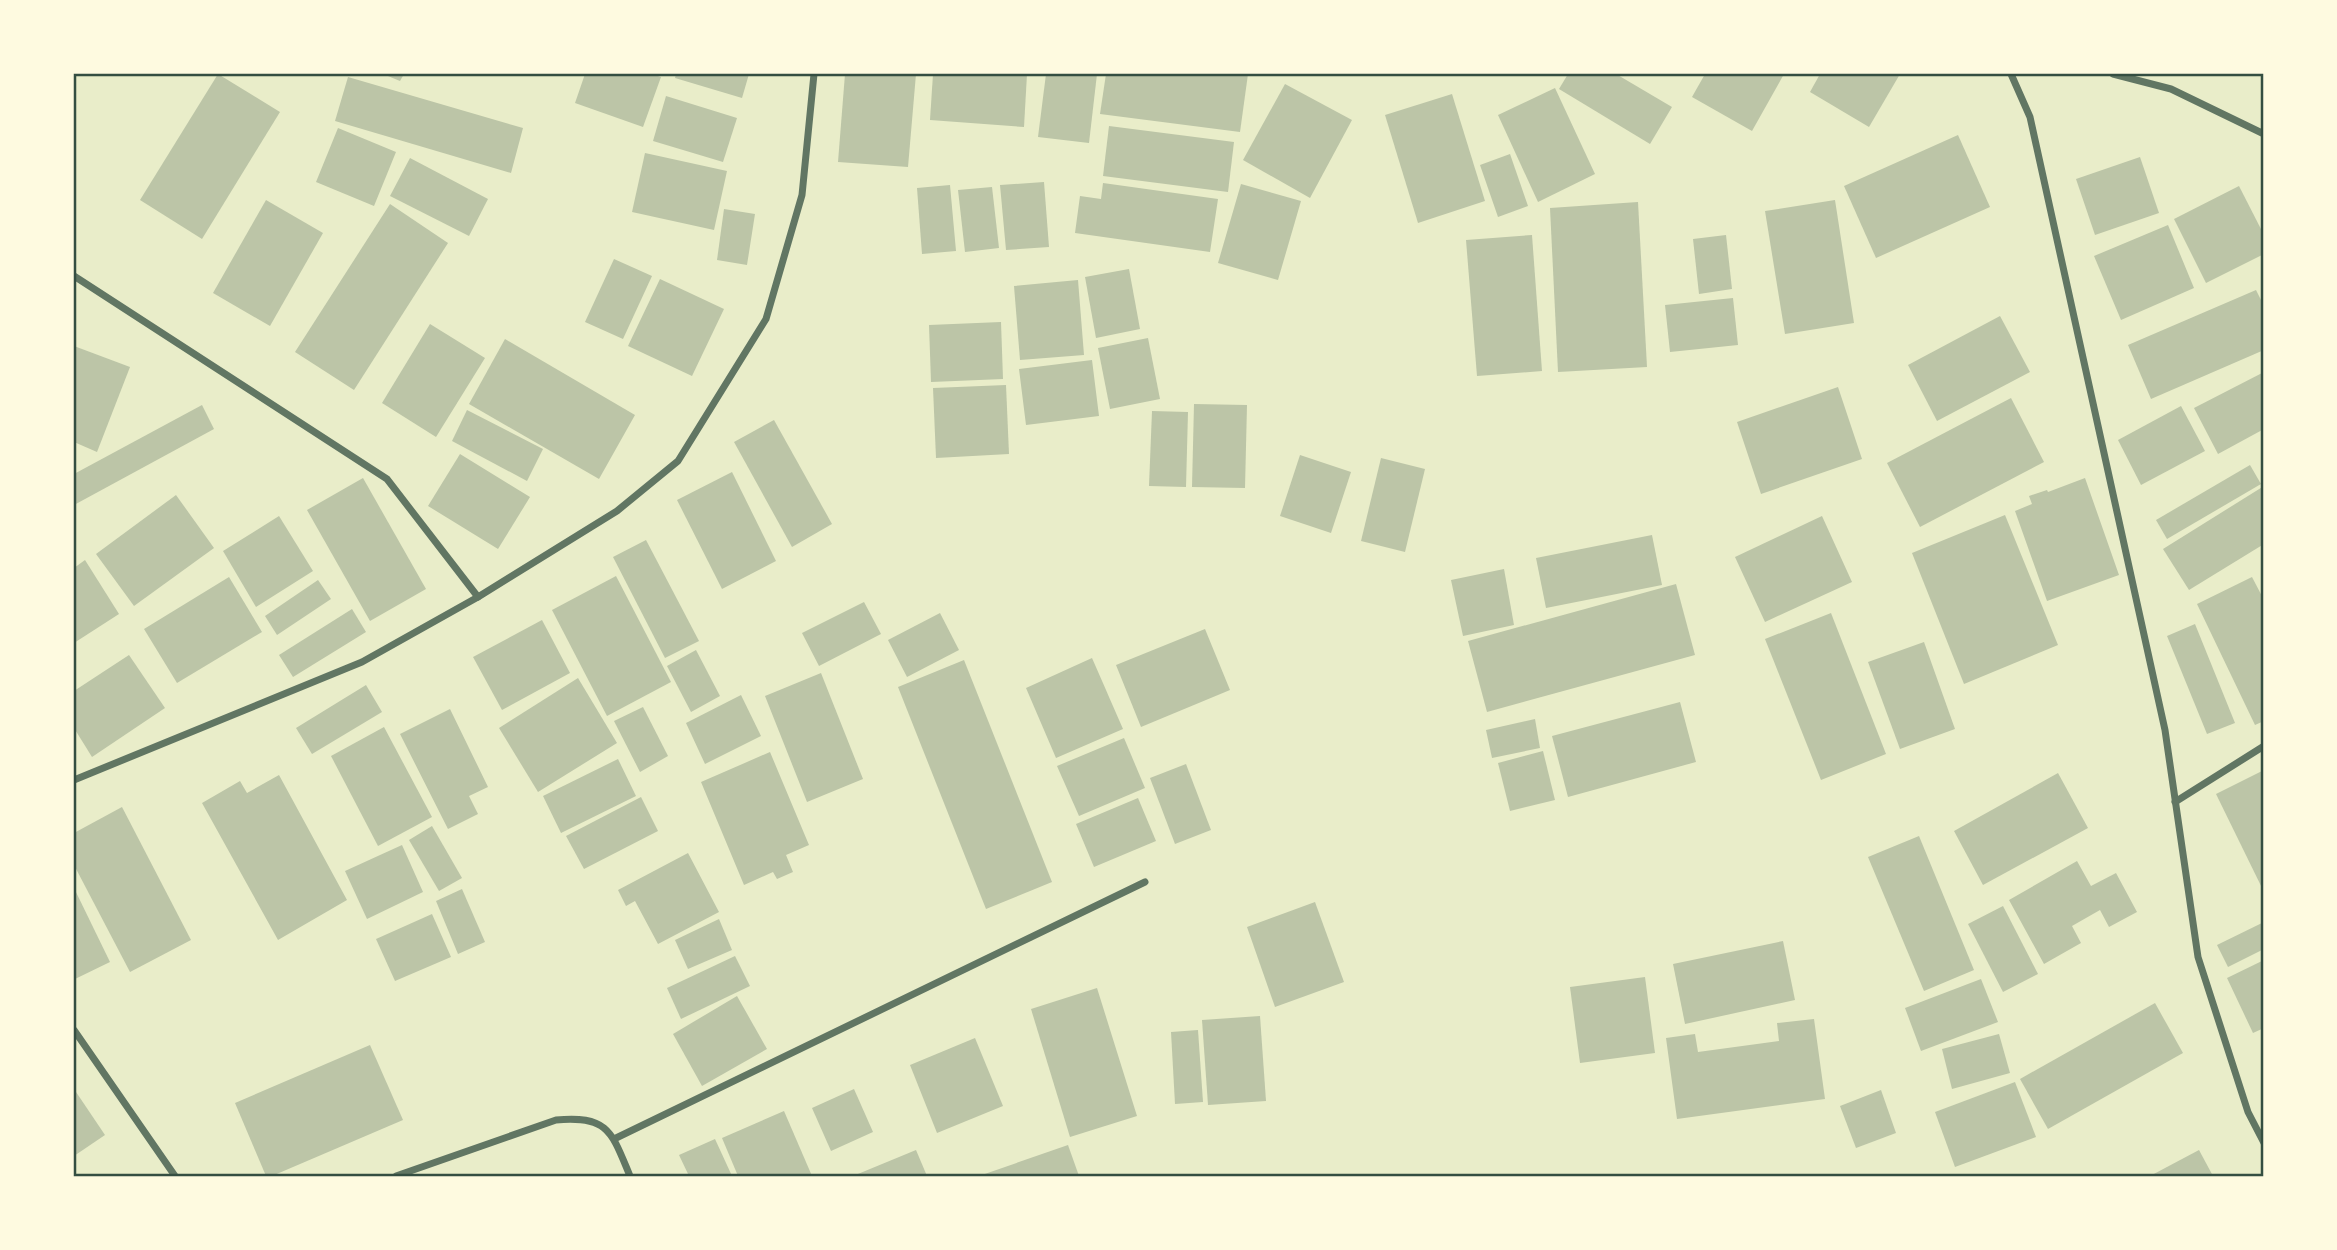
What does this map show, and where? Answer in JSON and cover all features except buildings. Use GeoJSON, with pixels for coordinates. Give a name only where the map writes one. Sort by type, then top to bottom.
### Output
{"type":"FeatureCollection","features":[{"type":"Feature","properties":{"kind":"street"},"geometry":{"type":"LineString","coordinates":[[74,780],[362,662],[478,597],[617,511],[678,461],[766,319],[802,195],[814,74]]}},
{"type":"Feature","properties":{"kind":"street"},"geometry":{"type":"LineString","coordinates":[[2011,74],[2031,117],[2165,730],[2198,957],[2248,1112],[2263,1143]]}},
{"type":"Feature","properties":{"kind":"street"},"geometry":{"type":"LineString","coordinates":[[2113,74],[2171,89],[2263,134]]}},
{"type":"Feature","properties":{"kind":"street"},"geometry":{"type":"LineString","coordinates":[[74,276],[387,479],[478,597]]}},
{"type":"Feature","properties":{"kind":"street"},"geometry":{"type":"LineString","coordinates":[[2175,802],[2263,746]]}},
{"type":"Feature","properties":{"kind":"street"},"geometry":{"type":"LineString","coordinates":[[614,1139],[1145,882]]}},
{"type":"Feature","properties":{"kind":"street"},"geometry":{"type":"LineString","coordinates":[[74,1030],[175,1177]]}},
{"type":"Feature","properties":{"kind":"street"},"geometry":{"type":"LineString","coordinates":[[396,1177],[556,1120],[576,1118],[601,1124],[614,1139],[630,1177]]}}]}
